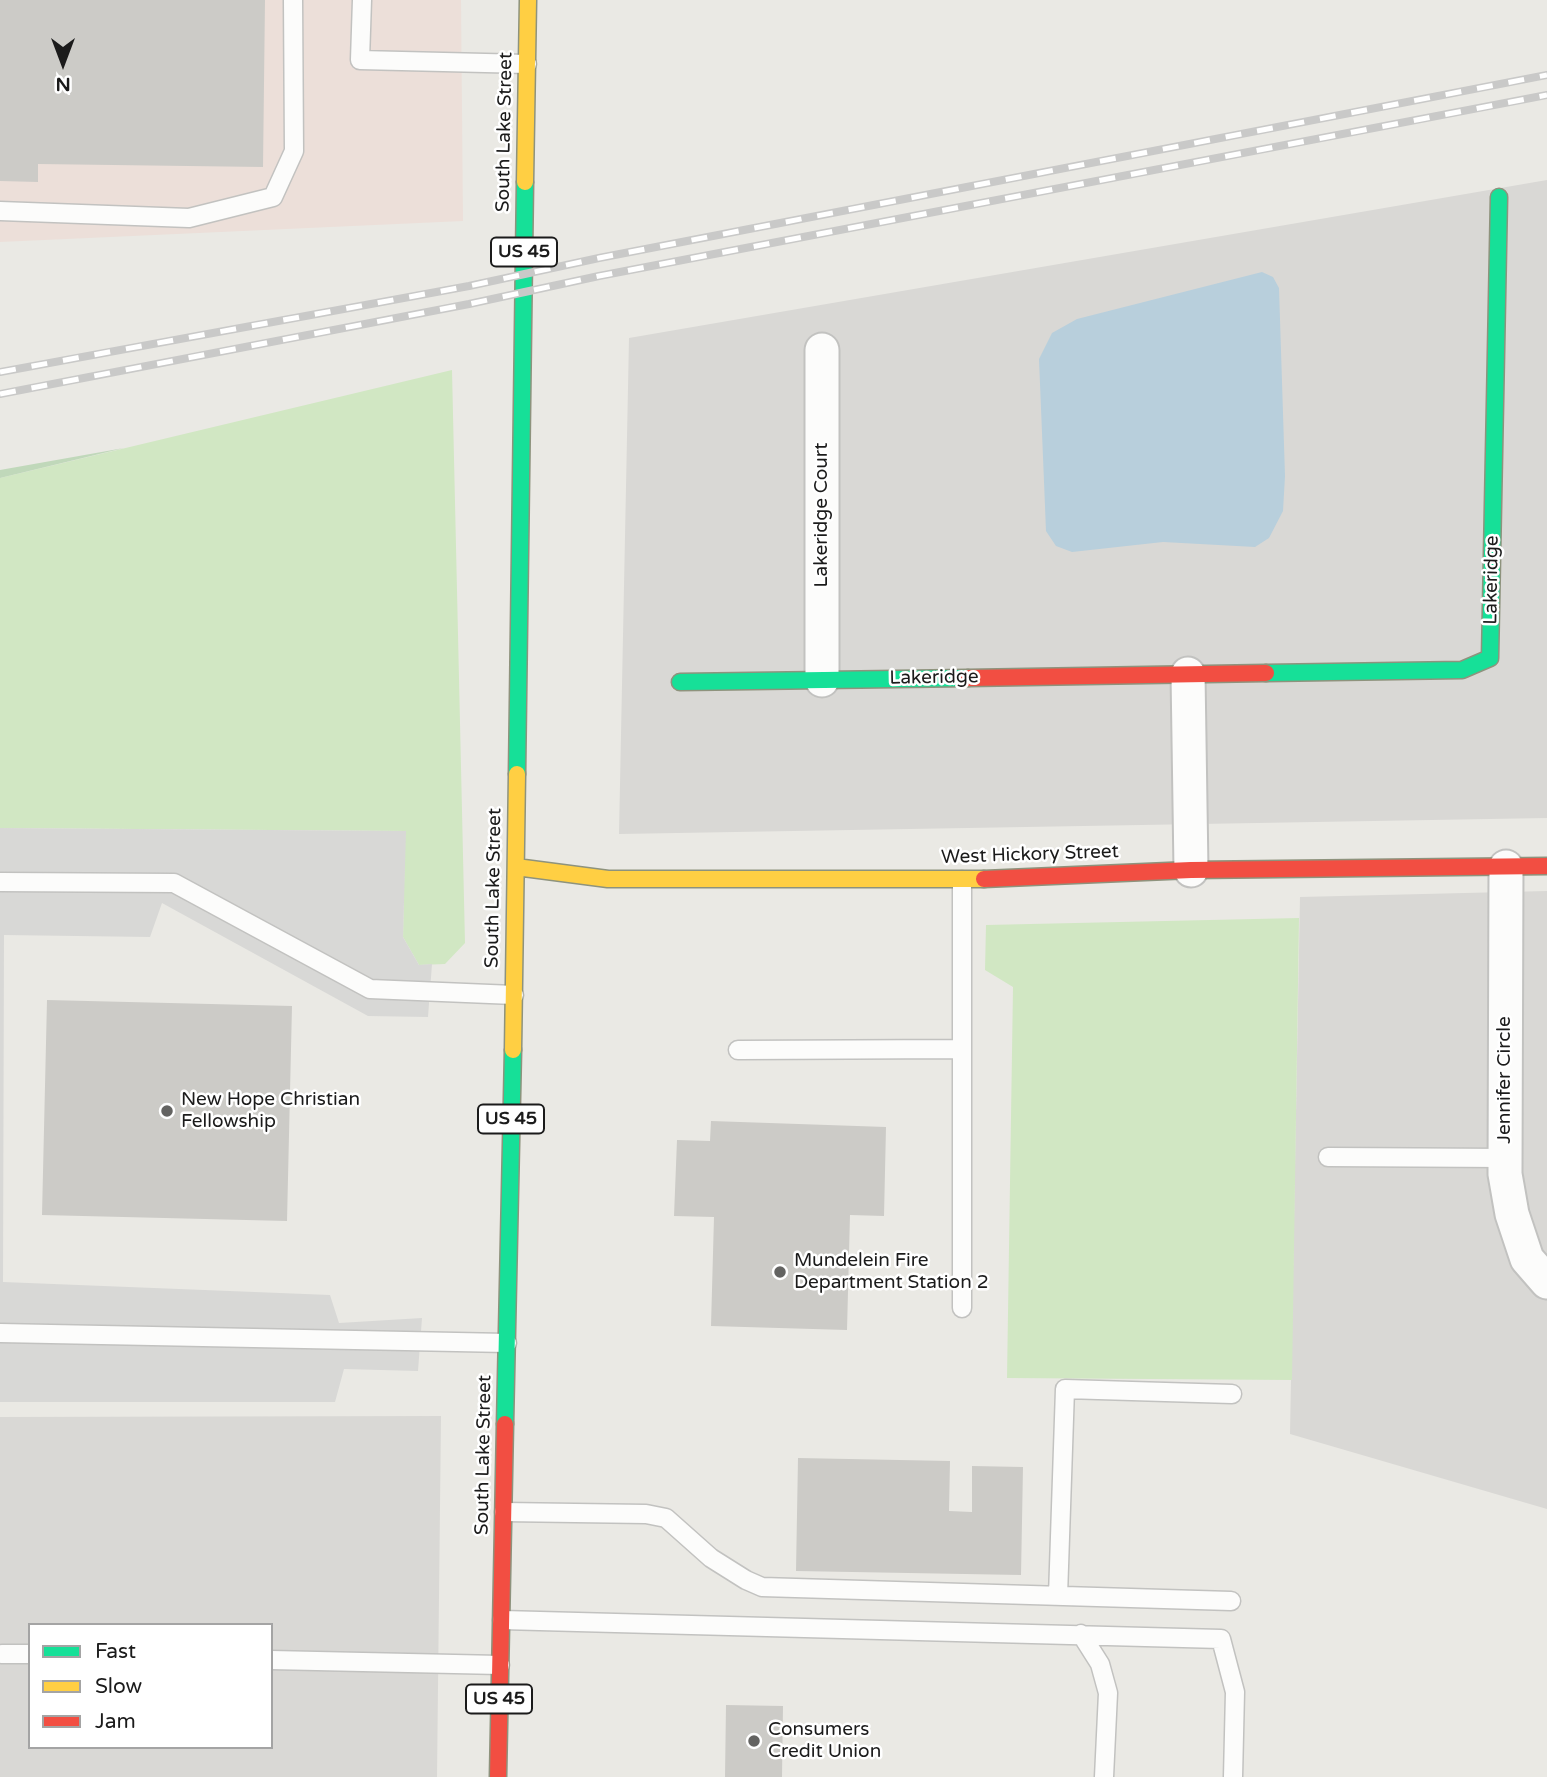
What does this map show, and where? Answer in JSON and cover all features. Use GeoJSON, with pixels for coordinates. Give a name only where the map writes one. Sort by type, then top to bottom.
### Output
{"type":"FeatureCollection","features":[{"type":"Feature","properties":{"kind":"street","name":"South Lake Street"},"geometry":{"type":"LineString","coordinates":[[498,1777],[514,995],[528,0]]}},
{"type":"Feature","properties":{"kind":"street","name":"Lakeridge"},"geometry":{"type":"LineString","coordinates":[[680,682],[1462,670],[1490,659],[1499,197]]}},
{"type":"Feature","properties":{"kind":"street","name":"Lakeridge Court"},"geometry":{"type":"LineString","coordinates":[[822,350],[822,680]]}},
{"type":"Feature","properties":{"kind":"street"},"geometry":{"type":"LineString","coordinates":[[1188,674],[1191,870]]}},
{"type":"Feature","properties":{"kind":"street","name":"West Hickory Street"},"geometry":{"type":"LineString","coordinates":[[516,867],[608,878],[962,880],[1191,870],[1547,866]]}},
{"type":"Feature","properties":{"kind":"street","name":"Jennifer Circle"},"geometry":{"type":"LineString","coordinates":[[1506,867],[1505,1174],[1512,1214],[1527,1259],[1547,1282]]}},
{"type":"Feature","properties":{"kind":"lane"},"geometry":{"type":"LineString","coordinates":[[0,211],[189,218],[273,197],[294,151],[293,0]]}},
{"type":"Feature","properties":{"kind":"lane"},"geometry":{"type":"LineString","coordinates":[[362,0],[360,60],[527,64]]}},
{"type":"Feature","properties":{"kind":"lane"},"geometry":{"type":"LineString","coordinates":[[962,880],[962,1308]]}},
{"type":"Feature","properties":{"kind":"lane"},"geometry":{"type":"LineString","coordinates":[[0,882],[174,883],[370,989],[514,995]]}},
{"type":"Feature","properties":{"kind":"lane"},"geometry":{"type":"LineString","coordinates":[[738,1050],[962,1049]]}},
{"type":"Feature","properties":{"kind":"lane"},"geometry":{"type":"LineString","coordinates":[[1328,1157],[1505,1158]]}},
{"type":"Feature","properties":{"kind":"lane"},"geometry":{"type":"LineString","coordinates":[[0,1333],[507,1343]]}},
{"type":"Feature","properties":{"kind":"lane"},"geometry":{"type":"LineString","coordinates":[[1058,1596],[1065,1389],[1232,1394]]}},
{"type":"Feature","properties":{"kind":"lane"},"geometry":{"type":"LineString","coordinates":[[504,1512],[646,1514],[666,1518],[711,1558],[762,1587],[1231,1601]]}},
{"type":"Feature","properties":{"kind":"lane"},"geometry":{"type":"LineString","coordinates":[[502,1620],[1221,1639],[1235,1692],[1233,1777]]}},
{"type":"Feature","properties":{"kind":"lane"},"geometry":{"type":"LineString","coordinates":[[1081,1634],[1100,1664],[1108,1693],[1104,1777]]}},
{"type":"Feature","properties":{"kind":"lane"},"geometry":{"type":"LineString","coordinates":[[2,1654],[28,1654]]}},
{"type":"Feature","properties":{"kind":"lane"},"geometry":{"type":"LineString","coordinates":[[273,1660],[500,1665]]}},
{"type":"Feature","properties":{"kind":"shaded area"},"geometry":{"type":"Polygon","coordinates":[[[0,0],[461,0],[463,221],[0,242],[0,0]]]}},
{"type":"Feature","properties":{"kind":"shaded area"},"geometry":{"type":"Polygon","coordinates":[[[1547,180],[1547,818],[619,834],[629,338],[1547,180]]]}},
{"type":"Feature","properties":{"kind":"shaded area"},"geometry":{"type":"Polygon","coordinates":[[[0,828],[406,831],[403,937],[419,965],[432,964],[428,1017],[368,1016],[162,903],[150,937],[4,935],[3,1282],[330,1295],[339,1323],[422,1318],[418,1371],[344,1369],[335,1402],[0,1402],[0,828]]]}},
{"type":"Feature","properties":{"kind":"shaded area"},"geometry":{"type":"Polygon","coordinates":[[[1547,891],[1547,1509],[1290,1434],[1300,897],[1547,891]]]}},
{"type":"Feature","properties":{"kind":"shaded area"},"geometry":{"type":"Polygon","coordinates":[[[441,1416],[437,1777],[0,1777],[0,1417],[441,1416]]]}},
{"type":"Feature","properties":{"kind":"green space"},"geometry":{"type":"Polygon","coordinates":[[[452,370],[465,943],[445,964],[419,965],[403,937],[405,831],[0,828],[0,478],[452,370]]]}},
{"type":"Feature","properties":{"kind":"green space"},"geometry":{"type":"Polygon","coordinates":[[[124,448],[0,478],[0,470],[124,448]]]}},
{"type":"Feature","properties":{"kind":"green space"},"geometry":{"type":"Polygon","coordinates":[[[1299,918],[1292,1380],[1007,1378],[1013,987],[985,970],[986,925],[1299,918]]]}},
{"type":"Feature","properties":{"kind":"water"},"geometry":{"type":"Polygon","coordinates":[[[1262,272],[1273,277],[1279,288],[1285,476],[1283,511],[1269,538],[1255,547],[1163,542],[1072,552],[1056,546],[1046,531],[1039,359],[1052,333],[1077,319],[1262,272]]]}},
{"type":"Feature","properties":{"kind":"building"},"geometry":{"type":"Polygon","coordinates":[[[0,0],[265,0],[263,167],[38,164],[38,182],[0,181],[0,0]]]}},
{"type":"Feature","properties":{"kind":"building","name":"New Hope Christian Fellowship"},"geometry":{"type":"Polygon","coordinates":[[[47,1000],[292,1006],[287,1221],[42,1215],[47,1000]]]}},
{"type":"Feature","properties":{"kind":"building","name":"Mundelein Fire Department Station 2"},"geometry":{"type":"Polygon","coordinates":[[[711,1121],[886,1127],[884,1216],[850,1215],[847,1330],[711,1326],[714,1217],[674,1216],[677,1140],[710,1141],[711,1121]]]}},
{"type":"Feature","properties":{"kind":"building"},"geometry":{"type":"Polygon","coordinates":[[[798,1458],[950,1461],[949,1511],[972,1512],[972,1466],[1023,1467],[1021,1575],[796,1571],[798,1458]]]}},
{"type":"Feature","properties":{"kind":"building","name":"Consumers Credit Union"},"geometry":{"type":"Polygon","coordinates":[[[726,1705],[783,1706],[782,1777],[725,1777],[726,1705]]]}},
{"type":"Feature","properties":{"kind":"railway"},"geometry":{"type":"LineString","coordinates":[[0,372],[469,286],[599,258],[1547,75]]}},
{"type":"Feature","properties":{"kind":"railway"},"geometry":{"type":"LineString","coordinates":[[0,394],[469,304],[599,276],[1547,95]]}},
{"type":"Feature","properties":{"kind":"traffic: fast"},"geometry":{"type":"LineString","coordinates":[[517,774],[525,182]]}},
{"type":"Feature","properties":{"kind":"traffic: fast"},"geometry":{"type":"LineString","coordinates":[[1266,673],[1462,670],[1490,658],[1499,197]]}},
{"type":"Feature","properties":{"kind":"traffic: fast"},"geometry":{"type":"LineString","coordinates":[[680,682],[968,678]]}},
{"type":"Feature","properties":{"kind":"traffic: fast"},"geometry":{"type":"LineString","coordinates":[[505,1424],[513,1050]]}},
{"type":"Feature","properties":{"kind":"traffic: slow"},"geometry":{"type":"LineString","coordinates":[[525,182],[528,0]]}},
{"type":"Feature","properties":{"kind":"traffic: slow"},"geometry":{"type":"LineString","coordinates":[[513,1050],[517,774]]}},
{"type":"Feature","properties":{"kind":"traffic: slow"},"geometry":{"type":"LineString","coordinates":[[516,867],[608,879],[984,879]]}},
{"type":"Feature","properties":{"kind":"traffic: jam"},"geometry":{"type":"LineString","coordinates":[[968,678],[1266,673]]}},
{"type":"Feature","properties":{"kind":"traffic: jam"},"geometry":{"type":"LineString","coordinates":[[984,879],[1191,870],[1547,866]]}},
{"type":"Feature","properties":{"kind":"traffic: jam"},"geometry":{"type":"LineString","coordinates":[[498,1777],[505,1424]]}},
{"type":"Feature","properties":{"kind":"place","name":"New Hope Christian Fellowship"},"geometry":{"type":"Point","coordinates":[167,1111]}},
{"type":"Feature","properties":{"kind":"place","name":"Mundelein Fire Department Station 2"},"geometry":{"type":"Point","coordinates":[780,1272]}},
{"type":"Feature","properties":{"kind":"place","name":"Consumers Credit Union"},"geometry":{"type":"Point","coordinates":[754,1741]}}]}
